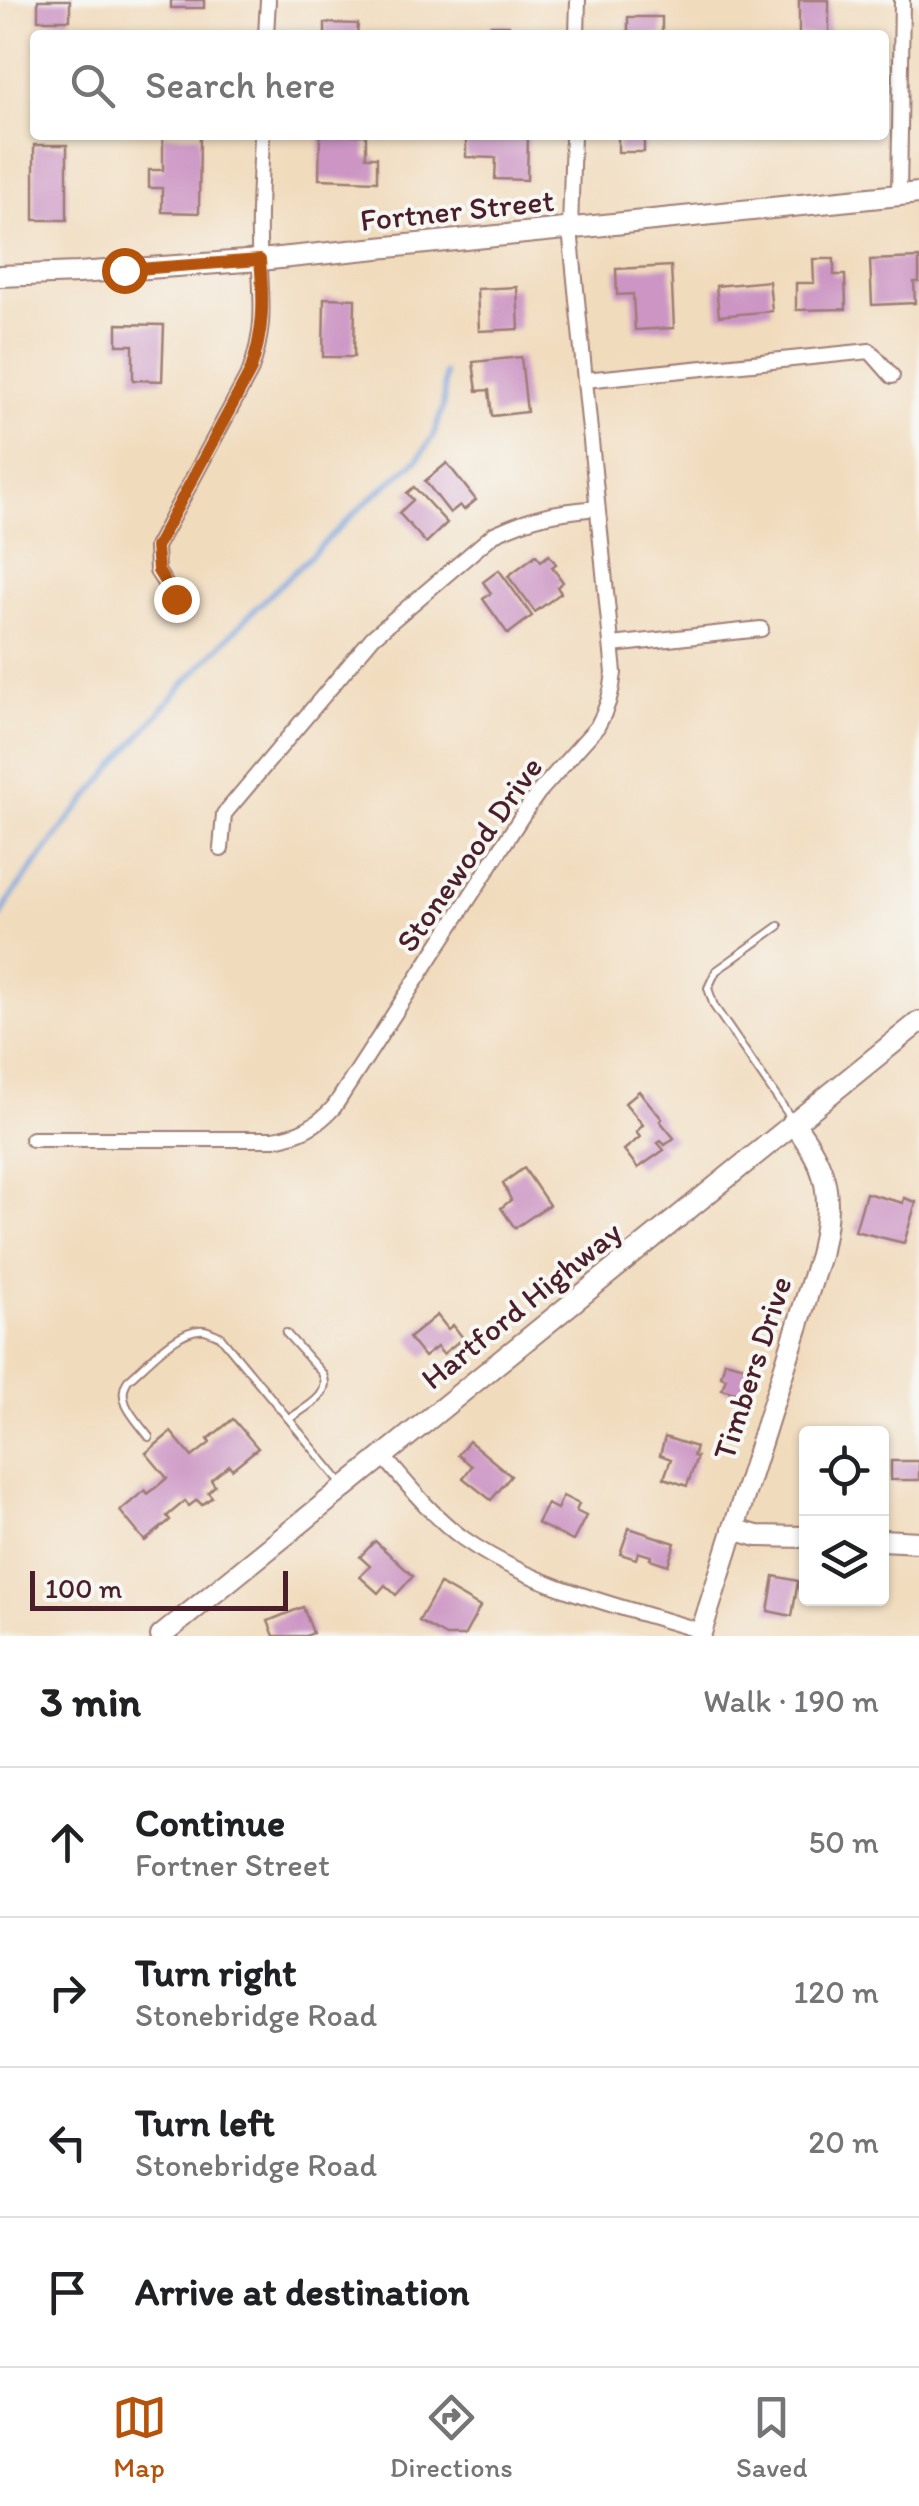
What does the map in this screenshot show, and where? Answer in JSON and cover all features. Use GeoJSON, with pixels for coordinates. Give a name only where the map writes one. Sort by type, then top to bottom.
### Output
{"type":"FeatureCollection","features":[{"type":"Feature","properties":{"kind":"street"},"geometry":{"type":"LineString","coordinates":[[266,30],[268,0]]}},
{"type":"Feature","properties":{"kind":"street"},"geometry":{"type":"LineString","coordinates":[[577,30],[578,0]]}},
{"type":"Feature","properties":{"kind":"street"},"geometry":{"type":"LineString","coordinates":[[902,0],[909,194]]}},
{"type":"Feature","properties":{"kind":"street"},"geometry":{"type":"LineString","coordinates":[[176,599],[158,571],[156,547],[250,372],[264,316],[258,241],[262,140]]}},
{"type":"Feature","properties":{"kind":"street","name":"Stonewood Drive"},"geometry":{"type":"LineString","coordinates":[[32,1139],[274,1138],[297,1134],[317,1124],[334,1107],[538,793],[597,727],[613,687],[614,673],[570,229],[573,140]]}},
{"type":"Feature","properties":{"kind":"street","name":"Fortner Street"},"geometry":{"type":"LineString","coordinates":[[0,276],[260,260],[909,194]]}},
{"type":"Feature","properties":{"kind":"street"},"geometry":{"type":"LineString","coordinates":[[584,380],[870,351],[892,376]]}},
{"type":"Feature","properties":{"kind":"street"},"geometry":{"type":"LineString","coordinates":[[221,849],[224,814],[373,637],[494,534],[550,513],[597,508]]}},
{"type":"Feature","properties":{"kind":"street"},"geometry":{"type":"LineString","coordinates":[[612,645],[761,629]]}},
{"type":"Feature","properties":{"kind":"street","name":"Hartford Highway"},"geometry":{"type":"LineString","coordinates":[[161,1636],[919,1022]]}},
{"type":"Feature","properties":{"kind":"street","name":"Timbers Drive"},"geometry":{"type":"LineString","coordinates":[[700,1634],[827,1223],[826,1180],[793,1122]]}},
{"type":"Feature","properties":{"kind":"street"},"geometry":{"type":"LineString","coordinates":[[382,1456],[460,1536],[496,1560],[554,1586],[700,1634]]}},
{"type":"Feature","properties":{"kind":"street"},"geometry":{"type":"LineString","coordinates":[[733,1529],[756,1536],[799,1538]]}},
{"type":"Feature","properties":{"kind":"street"},"geometry":{"type":"LineString","coordinates":[[889,1540],[919,1542]]}},
{"type":"Feature","properties":{"kind":"lane"},"geometry":{"type":"LineString","coordinates":[[779,926],[716,971],[708,988],[714,1006],[793,1122]]}},
{"type":"Feature","properties":{"kind":"lane"},"geometry":{"type":"LineString","coordinates":[[150,1437],[123,1402],[123,1388],[178,1337],[206,1330],[220,1336],[345,1486]]}},
{"type":"Feature","properties":{"kind":"lane"},"geometry":{"type":"LineString","coordinates":[[286,1333],[327,1380],[323,1393],[289,1419]]}},
{"type":"Feature","properties":{"kind":"building"},"geometry":{"type":"Polygon","coordinates":[[[38,0],[70,0],[70,20],[38,20],[38,0]]]}},
{"type":"Feature","properties":{"kind":"building"},"geometry":{"type":"Polygon","coordinates":[[[171,0],[204,0],[204,8],[171,8],[171,0]]]}},
{"type":"Feature","properties":{"kind":"building"},"geometry":{"type":"Polygon","coordinates":[[[799,0],[829,0],[829,30],[799,30],[799,0]]]}},
{"type":"Feature","properties":{"kind":"building"},"geometry":{"type":"Polygon","coordinates":[[[628,17],[662,17],[662,30],[628,30],[628,17]]]}},
{"type":"Feature","properties":{"kind":"building"},"geometry":{"type":"Polygon","coordinates":[[[325,23],[358,24],[357,30],[325,30],[325,23]]]}},
{"type":"Feature","properties":{"kind":"building"},"geometry":{"type":"Polygon","coordinates":[[[491,25],[509,25],[509,30],[491,30],[491,25]]]}},
{"type":"Feature","properties":{"kind":"building"},"geometry":{"type":"Polygon","coordinates":[[[163,140],[200,140],[199,213],[162,212],[162,188],[149,188],[149,170],[163,170],[163,140]]]}},
{"type":"Feature","properties":{"kind":"building"},"geometry":{"type":"Polygon","coordinates":[[[320,140],[366,140],[366,157],[377,157],[377,181],[319,179],[320,140]]]}},
{"type":"Feature","properties":{"kind":"building"},"geometry":{"type":"Polygon","coordinates":[[[466,140],[528,140],[527,180],[495,179],[496,158],[466,157],[466,140]]]}},
{"type":"Feature","properties":{"kind":"building"},"geometry":{"type":"Polygon","coordinates":[[[618,140],[644,140],[644,152],[618,152],[618,140]]]}},
{"type":"Feature","properties":{"kind":"building"},"geometry":{"type":"Polygon","coordinates":[[[34,145],[67,145],[67,220],[34,220],[34,145]]]}},
{"type":"Feature","properties":{"kind":"building"},"geometry":{"type":"Polygon","coordinates":[[[919,258],[915,303],[872,305],[870,260],[919,258]]]}},
{"type":"Feature","properties":{"kind":"building"},"geometry":{"type":"Polygon","coordinates":[[[813,259],[834,259],[834,275],[845,275],[846,309],[796,310],[796,283],[814,283],[813,259]]]}},
{"type":"Feature","properties":{"kind":"building"},"geometry":{"type":"Polygon","coordinates":[[[671,266],[674,328],[635,330],[633,294],[617,295],[616,269],[671,266]]]}},
{"type":"Feature","properties":{"kind":"building"},"geometry":{"type":"Polygon","coordinates":[[[769,281],[772,311],[719,316],[716,286],[769,281]]]}},
{"type":"Feature","properties":{"kind":"building"},"geometry":{"type":"Polygon","coordinates":[[[517,287],[519,329],[479,331],[477,289],[517,287]]]}},
{"type":"Feature","properties":{"kind":"building"},"geometry":{"type":"Polygon","coordinates":[[[324,298],[355,299],[354,357],[323,357],[324,298]]]}},
{"type":"Feature","properties":{"kind":"building"},"geometry":{"type":"Polygon","coordinates":[[[117,324],[164,325],[162,381],[133,380],[133,345],[117,345],[117,324]]]}},
{"type":"Feature","properties":{"kind":"building"},"geometry":{"type":"Polygon","coordinates":[[[521,357],[527,412],[492,416],[489,390],[477,391],[473,362],[521,357]]]}},
{"type":"Feature","properties":{"kind":"building"},"geometry":{"type":"Polygon","coordinates":[[[447,463],[476,500],[464,510],[460,505],[450,513],[425,481],[447,463]]]}},
{"type":"Feature","properties":{"kind":"building"},"geometry":{"type":"Polygon","coordinates":[[[414,487],[447,523],[426,543],[399,513],[413,500],[407,493],[414,487]]]}},
{"type":"Feature","properties":{"kind":"building"},"geometry":{"type":"Polygon","coordinates":[[[536,555],[541,561],[549,555],[563,582],[557,587],[561,593],[535,612],[508,576],[536,555]]]}},
{"type":"Feature","properties":{"kind":"building"},"geometry":{"type":"Polygon","coordinates":[[[499,570],[532,616],[508,634],[483,599],[491,593],[483,582],[499,570]]]}},
{"type":"Feature","properties":{"kind":"building"},"geometry":{"type":"Polygon","coordinates":[[[639,1091],[674,1138],[665,1145],[658,1143],[664,1150],[638,1168],[624,1150],[640,1137],[636,1132],[643,1125],[625,1103],[639,1091]]]}},
{"type":"Feature","properties":{"kind":"building"},"geometry":{"type":"Polygon","coordinates":[[[524,1168],[549,1205],[515,1228],[501,1208],[511,1200],[503,1183],[524,1168]]]}},
{"type":"Feature","properties":{"kind":"building"},"geometry":{"type":"Polygon","coordinates":[[[866,1193],[903,1203],[904,1198],[916,1202],[904,1243],[855,1231],[866,1193]]]}},
{"type":"Feature","properties":{"kind":"building"},"geometry":{"type":"Polygon","coordinates":[[[437,1315],[448,1329],[453,1325],[463,1338],[443,1354],[437,1347],[424,1357],[409,1338],[437,1315]]]}},
{"type":"Feature","properties":{"kind":"building"},"geometry":{"type":"Polygon","coordinates":[[[725,1361],[757,1369],[744,1396],[722,1389],[725,1361]]]}},
{"type":"Feature","properties":{"kind":"building"},"geometry":{"type":"Polygon","coordinates":[[[233,1419],[258,1448],[211,1480],[215,1486],[208,1492],[212,1497],[202,1505],[197,1500],[189,1506],[185,1501],[145,1541],[120,1511],[167,1478],[146,1453],[171,1432],[192,1457],[233,1419]]]}},
{"type":"Feature","properties":{"kind":"building"},"geometry":{"type":"Polygon","coordinates":[[[665,1437],[696,1447],[693,1456],[697,1457],[687,1486],[664,1478],[671,1459],[660,1455],[665,1437]]]}},
{"type":"Feature","properties":{"kind":"building"},"geometry":{"type":"Polygon","coordinates":[[[469,1441],[511,1476],[491,1500],[463,1478],[472,1466],[458,1455],[469,1441]]]}},
{"type":"Feature","properties":{"kind":"building"},"geometry":{"type":"Polygon","coordinates":[[[891,1461],[919,1461],[919,1480],[891,1480],[891,1461]]]}},
{"type":"Feature","properties":{"kind":"building"},"geometry":{"type":"Polygon","coordinates":[[[563,1496],[579,1504],[576,1511],[586,1516],[573,1541],[537,1523],[547,1504],[557,1509],[563,1496]]]}},
{"type":"Feature","properties":{"kind":"building"},"geometry":{"type":"Polygon","coordinates":[[[629,1528],[675,1543],[668,1565],[638,1552],[636,1559],[620,1554],[629,1528]]]}},
{"type":"Feature","properties":{"kind":"building"},"geometry":{"type":"Polygon","coordinates":[[[375,1541],[413,1576],[396,1595],[385,1585],[378,1593],[360,1577],[370,1566],[360,1557],[375,1541]]]}},
{"type":"Feature","properties":{"kind":"building"},"geometry":{"type":"Polygon","coordinates":[[[774,1576],[798,1581],[792,1616],[768,1611],[774,1576]]]}},
{"type":"Feature","properties":{"kind":"building"},"geometry":{"type":"Polygon","coordinates":[[[440,1584],[480,1607],[464,1636],[446,1636],[419,1621],[440,1584]]]}},
{"type":"Feature","properties":{"kind":"building"},"geometry":{"type":"Polygon","coordinates":[[[303,1607],[313,1633],[274,1636],[268,1621],[303,1607]]]}},
{"type":"Feature","properties":{"kind":"waterway"},"geometry":{"type":"LineString","coordinates":[[0,918],[11,897],[72,816],[182,686],[257,607],[370,499],[418,459],[433,436],[443,407],[445,373]]}},
{"type":"Feature","properties":{"kind":"route"},"geometry":{"type":"LineString","coordinates":[[124,270],[260,260],[264,316],[250,372],[156,547],[158,571],[176,599]]}}]}
